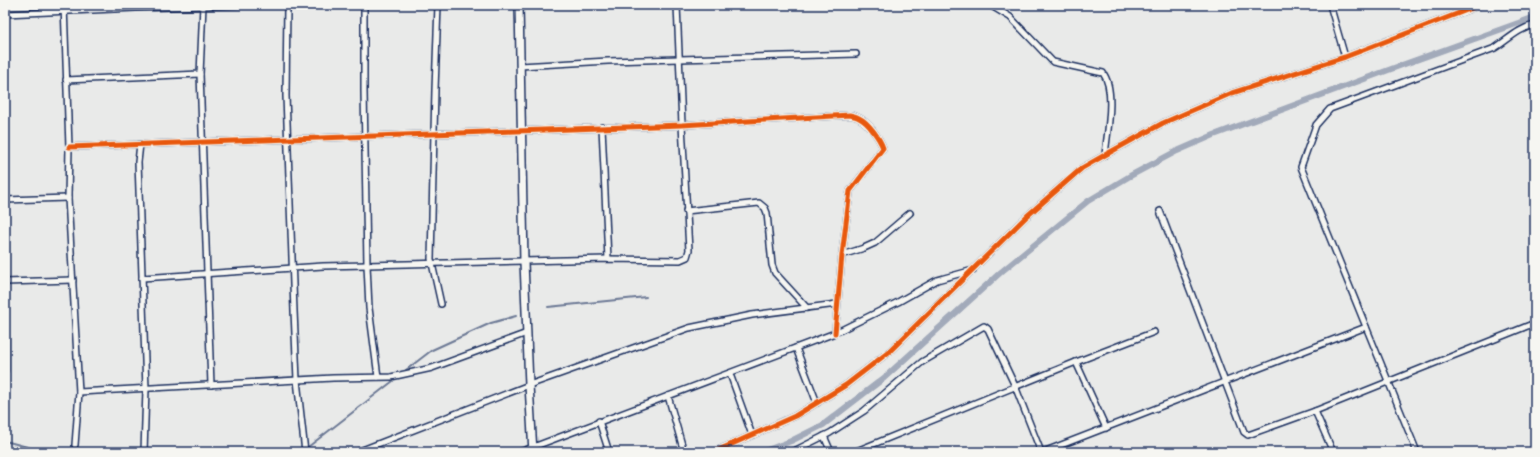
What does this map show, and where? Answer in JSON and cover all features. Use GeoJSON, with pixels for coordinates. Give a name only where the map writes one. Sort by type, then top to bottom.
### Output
{"type":"FeatureCollection","features":[{"type":"Feature","properties":{"kind":"street"},"geometry":{"type":"LineString","coordinates":[[64,5],[69,147],[68,198],[78,392],[75,445]]}},
{"type":"Feature","properties":{"kind":"street"},"geometry":{"type":"LineString","coordinates":[[5,14],[136,6],[242,5]]}},
{"type":"Feature","properties":{"kind":"street"},"geometry":{"type":"LineString","coordinates":[[287,5],[286,96],[292,268],[298,380],[305,452]]}},
{"type":"Feature","properties":{"kind":"street"},"geometry":{"type":"LineString","coordinates":[[364,5],[367,265],[369,308],[378,377]]}},
{"type":"Feature","properties":{"kind":"street"},"geometry":{"type":"LineString","coordinates":[[438,5],[432,264],[441,304]]}},
{"type":"Feature","properties":{"kind":"street"},"geometry":{"type":"LineString","coordinates":[[519,5],[524,262],[533,450]]}},
{"type":"Feature","properties":{"kind":"street"},"geometry":{"type":"LineString","coordinates":[[142,278],[292,268],[367,265],[608,259],[680,260],[687,257],[689,250],[677,5]]}},
{"type":"Feature","properties":{"kind":"street"},"geometry":{"type":"LineString","coordinates":[[990,5],[1010,17],[1053,62],[1103,73],[1108,84],[1109,101],[1105,155]]}},
{"type":"Feature","properties":{"kind":"street"},"geometry":{"type":"LineString","coordinates":[[1329,5],[1345,57]]}},
{"type":"Feature","properties":{"kind":"street"},"geometry":{"type":"LineString","coordinates":[[714,452],[795,416],[846,385],[890,351],[1044,202],[1082,168],[1163,123],[1232,93],[1345,57],[1468,7],[1480,5]]}},
{"type":"Feature","properties":{"kind":"street"},"geometry":{"type":"LineString","coordinates":[[203,6],[200,74],[211,385]]}},
{"type":"Feature","properties":{"kind":"street"},"geometry":{"type":"LineString","coordinates":[[1418,452],[1301,167],[1316,125],[1330,109],[1495,48],[1508,40],[1518,31],[1535,25]]}},
{"type":"Feature","properties":{"kind":"street"},"geometry":{"type":"LineString","coordinates":[[520,66],[679,59],[856,54]]}},
{"type":"Feature","properties":{"kind":"street"},"geometry":{"type":"LineString","coordinates":[[66,80],[200,74]]}},
{"type":"Feature","properties":{"kind":"street"},"geometry":{"type":"LineString","coordinates":[[69,147],[682,125],[850,115],[859,117],[880,140],[883,148],[850,191],[842,255],[835,333]]}},
{"type":"Feature","properties":{"kind":"street"},"geometry":{"type":"LineString","coordinates":[[602,127],[608,259]]}},
{"type":"Feature","properties":{"kind":"street"},"geometry":{"type":"LineString","coordinates":[[140,144],[138,162],[146,389],[144,452]]}},
{"type":"Feature","properties":{"kind":"street"},"geometry":{"type":"LineString","coordinates":[[5,200],[68,198]]}},
{"type":"Feature","properties":{"kind":"street"},"geometry":{"type":"LineString","coordinates":[[686,211],[759,203],[768,213],[772,265],[775,273],[807,308]]}},
{"type":"Feature","properties":{"kind":"street"},"geometry":{"type":"LineString","coordinates":[[1160,211],[1226,381],[1244,432],[1248,435],[1315,412],[1535,323]]}},
{"type":"Feature","properties":{"kind":"street"},"geometry":{"type":"LineString","coordinates":[[842,255],[875,243],[910,213]]}},
{"type":"Feature","properties":{"kind":"street"},"geometry":{"type":"LineString","coordinates":[[520,452],[533,450],[599,422],[730,374],[835,333],[898,302],[937,280],[974,270]]}},
{"type":"Feature","properties":{"kind":"street"},"geometry":{"type":"LineString","coordinates":[[5,282],[73,280]]}},
{"type":"Feature","properties":{"kind":"street"},"geometry":{"type":"LineString","coordinates":[[5,300],[5,370]]}},
{"type":"Feature","properties":{"kind":"street"},"geometry":{"type":"LineString","coordinates":[[357,452],[529,385],[689,328],[752,316],[837,304]]}},
{"type":"Feature","properties":{"kind":"street"},"geometry":{"type":"LineString","coordinates":[[792,452],[824,436],[864,411],[922,362],[984,326],[988,329],[1015,386],[1042,452],[1366,327]]}},
{"type":"Feature","properties":{"kind":"street"},"geometry":{"type":"LineString","coordinates":[[854,452],[1015,386],[1154,332]]}},
{"type":"Feature","properties":{"kind":"street"},"geometry":{"type":"LineString","coordinates":[[78,392],[403,376],[432,368],[527,333]]}},
{"type":"Feature","properties":{"kind":"street"},"geometry":{"type":"LineString","coordinates":[[796,348],[817,403]]}},
{"type":"Feature","properties":{"kind":"street"},"geometry":{"type":"LineString","coordinates":[[1076,362],[1106,428]]}},
{"type":"Feature","properties":{"kind":"street"},"geometry":{"type":"LineString","coordinates":[[730,374],[752,435]]}},
{"type":"Feature","properties":{"kind":"street"},"geometry":{"type":"LineString","coordinates":[[668,396],[684,452]]}},
{"type":"Feature","properties":{"kind":"street"},"geometry":{"type":"LineString","coordinates":[[1315,412],[1333,452]]}},
{"type":"Feature","properties":{"kind":"street"},"geometry":{"type":"LineString","coordinates":[[599,422],[609,452]]}},
{"type":"Feature","properties":{"kind":"street"},"geometry":{"type":"LineString","coordinates":[[824,436],[831,452]]}},
{"type":"Feature","properties":{"kind":"waterway"},"geometry":{"type":"LineString","coordinates":[[762,452],[791,441],[823,425],[884,378],[1001,272],[1088,201],[1130,176],[1175,152],[1214,135],[1535,17]]}},
{"type":"Feature","properties":{"kind":"waterway"},"geometry":{"type":"LineString","coordinates":[[548,307],[646,297]]}},
{"type":"Feature","properties":{"kind":"waterway"},"geometry":{"type":"LineString","coordinates":[[406,370],[432,350],[491,323],[516,316]]}},
{"type":"Feature","properties":{"kind":"waterway"},"geometry":{"type":"LineString","coordinates":[[308,447],[393,381]]}},
{"type":"Feature","properties":{"kind":"waterway"},"geometry":{"type":"LineString","coordinates":[[5,441],[46,452]]}},
{"type":"Feature","properties":{"kind":"waterway"},"geometry":{"type":"LineString","coordinates":[[296,452],[301,450]]}},
{"type":"Feature","properties":{"kind":"cycle path"},"geometry":{"type":"LineString","coordinates":[[714,452],[795,416],[846,385],[890,351],[1027,216],[1082,168],[1163,123],[1232,93],[1345,57],[1480,5]]}},
{"type":"Feature","properties":{"kind":"cycle path"},"geometry":{"type":"LineString","coordinates":[[69,147],[682,125],[850,115],[858,117],[866,123],[883,148],[850,191],[842,255],[835,333]]}}]}
